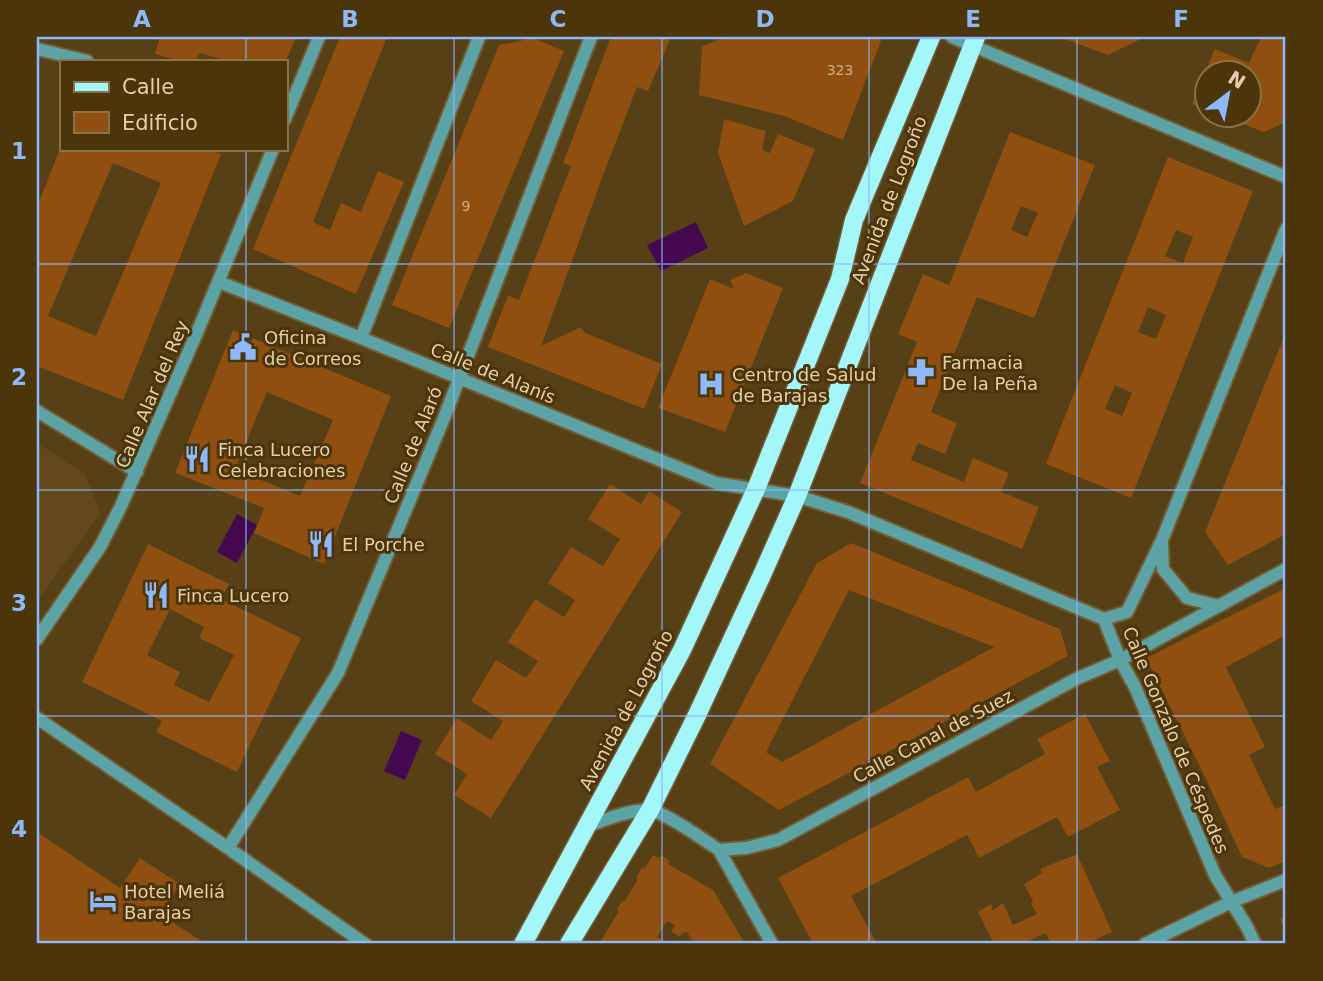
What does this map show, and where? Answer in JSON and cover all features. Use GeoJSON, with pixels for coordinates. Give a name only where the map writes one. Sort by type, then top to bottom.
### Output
{"type":"FeatureCollection","features":[{"type":"Feature","properties":{"kind":"main road","name":"Avenida de Logroño"},"geometry":{"type":"LineString","coordinates":[[523,944],[682,650],[756,489],[839,279],[855,219],[931,37]]}},
{"type":"Feature","properties":{"kind":"main road","name":"Avenida de Logroño"},"geometry":{"type":"LineString","coordinates":[[569,944],[650,810],[697,715],[797,496],[974,41]]}},
{"type":"Feature","properties":{"kind":"street"},"geometry":{"type":"LineString","coordinates":[[287,114],[319,37]]}},
{"type":"Feature","properties":{"kind":"street"},"geometry":{"type":"LineString","coordinates":[[361,338],[479,37]]}},
{"type":"Feature","properties":{"kind":"street","name":"Calle de Alaró"},"geometry":{"type":"LineString","coordinates":[[228,848],[338,673],[459,379],[591,37]]}},
{"type":"Feature","properties":{"kind":"street"},"geometry":{"type":"LineString","coordinates":[[952,37],[974,41],[1286,177]]}},
{"type":"Feature","properties":{"kind":"street"},"geometry":{"type":"LineString","coordinates":[[37,49],[83,60]]}},
{"type":"Feature","properties":{"kind":"street","name":"Calle Alar del Rey"},"geometry":{"type":"LineString","coordinates":[[37,639],[100,547],[137,472],[274,150]]}},
{"type":"Feature","properties":{"kind":"street"},"geometry":{"type":"LineString","coordinates":[[1104,619],[1127,612],[1162,540],[1286,229]]}},
{"type":"Feature","properties":{"kind":"street","name":"Calle de Alanís"},"geometry":{"type":"LineString","coordinates":[[219,282],[716,483],[756,489]]}},
{"type":"Feature","properties":{"kind":"street"},"geometry":{"type":"LineString","coordinates":[[37,411],[137,472]]}},
{"type":"Feature","properties":{"kind":"street"},"geometry":{"type":"LineString","coordinates":[[756,489],[797,496]]}},
{"type":"Feature","properties":{"kind":"street","name":"Calle Gonzalo de Céspedes"},"geometry":{"type":"LineString","coordinates":[[797,496],[848,512],[1104,619],[1215,875],[1255,944]]}},
{"type":"Feature","properties":{"kind":"street"},"geometry":{"type":"LineString","coordinates":[[1162,540],[1163,569],[1187,598],[1219,606]]}},
{"type":"Feature","properties":{"kind":"street","name":"Calle Canal de Suez"},"geometry":{"type":"LineString","coordinates":[[719,850],[746,848],[778,839],[1076,679],[1121,660],[1286,569]]}},
{"type":"Feature","properties":{"kind":"street"},"geometry":{"type":"LineString","coordinates":[[37,718],[365,944]]}},
{"type":"Feature","properties":{"kind":"street"},"geometry":{"type":"LineString","coordinates":[[588,826],[620,814],[650,810],[683,826],[719,850],[772,944]]}},
{"type":"Feature","properties":{"kind":"street"},"geometry":{"type":"LineString","coordinates":[[1145,944],[1231,902],[1286,880]]}},
{"type":"Feature","properties":{"kind":"shaded area"},"geometry":{"type":"Polygon","coordinates":[[[696,222],[708,248],[661,271],[647,245],[696,222]]]}},
{"type":"Feature","properties":{"kind":"shaded area"},"geometry":{"type":"Polygon","coordinates":[[[37,443],[85,474],[101,513],[37,601],[37,443]]]}},
{"type":"Feature","properties":{"kind":"shaded area"},"geometry":{"type":"Polygon","coordinates":[[[237,514],[257,525],[237,563],[217,552],[237,514]]]}},
{"type":"Feature","properties":{"kind":"shaded area"},"geometry":{"type":"Polygon","coordinates":[[[401,731],[422,740],[405,780],[384,771],[401,731]]]}},
{"type":"Feature","properties":{"kind":"building"},"geometry":{"type":"Polygon","coordinates":[[[160,37],[296,37],[286,60],[225,60],[199,53],[196,60],[176,60],[155,54],[160,37]]]}},
{"type":"Feature","properties":{"kind":"building"},"geometry":{"type":"Polygon","coordinates":[[[340,37],[387,37],[313,222],[330,230],[341,203],[361,212],[378,171],[404,182],[356,294],[253,249],[340,37]]]}},
{"type":"Feature","properties":{"kind":"building"},"geometry":{"type":"Polygon","coordinates":[[[611,37],[671,37],[648,91],[637,87],[541,346],[581,327],[585,333],[662,364],[644,409],[488,347],[508,295],[519,300],[571,166],[563,163],[611,37]]]}},
{"type":"Feature","properties":{"kind":"building"},"geometry":{"type":"Polygon","coordinates":[[[726,37],[882,38],[843,140],[784,116],[699,95],[702,46],[726,37]]]}},
{"type":"Feature","properties":{"kind":"building"},"geometry":{"type":"Polygon","coordinates":[[[1059,37],[1145,37],[1108,55],[1059,37]]]}},
{"type":"Feature","properties":{"kind":"building"},"geometry":{"type":"Polygon","coordinates":[[[1261,37],[1286,38],[1286,122],[1264,132],[1259,130],[1264,130],[1264,60],[1250,60],[1261,37]]]}},
{"type":"Feature","properties":{"kind":"building"},"geometry":{"type":"Polygon","coordinates":[[[533,38],[564,51],[449,328],[392,305],[499,45],[533,38]]]}},
{"type":"Feature","properties":{"kind":"building"},"geometry":{"type":"Polygon","coordinates":[[[1215,49],[1242,60],[1210,60],[1215,49]]]}},
{"type":"Feature","properties":{"kind":"building"},"geometry":{"type":"Polygon","coordinates":[[[724,119],[766,131],[762,150],[770,153],[778,134],[815,149],[793,201],[744,226],[718,153],[724,119]]]}},
{"type":"Feature","properties":{"kind":"building"},"geometry":{"type":"Polygon","coordinates":[[[1010,132],[1095,165],[1034,318],[977,297],[931,412],[957,423],[945,454],[918,443],[911,460],[964,482],[973,458],[1009,473],[1001,492],[1039,507],[1022,549],[860,483],[917,342],[898,334],[923,274],[949,285],[1010,132]],[[1021,206],[1011,230],[1027,237],[1038,213],[1021,206]]]}},
{"type":"Feature","properties":{"kind":"building"},"geometry":{"type":"Polygon","coordinates":[[[60,149],[211,150],[221,154],[123,400],[37,366],[37,207],[60,149]],[[113,163],[48,316],[96,336],[161,183],[113,163]]]}},
{"type":"Feature","properties":{"kind":"building"},"geometry":{"type":"Polygon","coordinates":[[[1168,157],[1253,191],[1131,498],[1046,464],[1168,157]],[[1176,230],[1165,256],[1183,263],[1193,237],[1176,230]],[[1148,307],[1138,332],[1156,339],[1166,315],[1148,307]],[[1115,385],[1105,409],[1122,416],[1132,393],[1115,385]]]}},
{"type":"Feature","properties":{"kind":"building"},"geometry":{"type":"Polygon","coordinates":[[[746,273],[783,288],[725,432],[658,408],[710,279],[734,289],[730,280],[746,273]]]}},
{"type":"Feature","properties":{"kind":"building"},"geometry":{"type":"Polygon","coordinates":[[[233,330],[391,396],[324,564],[254,533],[264,508],[175,473],[233,330]],[[267,392],[235,469],[300,496],[333,420],[267,392]]]}},
{"type":"Feature","properties":{"kind":"building"},"geometry":{"type":"Polygon","coordinates":[[[1286,332],[1286,469],[1280,486],[1286,482],[1286,534],[1228,565],[1205,532],[1286,332]]]}},
{"type":"Feature","properties":{"kind":"building"},"geometry":{"type":"Polygon","coordinates":[[[610,484],[641,504],[649,491],[682,512],[491,818],[454,795],[467,774],[435,754],[457,718],[491,740],[503,721],[471,701],[496,660],[526,678],[538,661],[508,642],[535,599],[564,617],[575,600],[548,583],[571,547],[603,566],[620,539],[588,519],[610,484]]]}},
{"type":"Feature","properties":{"kind":"building"},"geometry":{"type":"Polygon","coordinates":[[[851,543],[1060,629],[1068,656],[779,810],[710,764],[817,563],[851,543]],[[849,590],[766,752],[782,762],[994,647],[849,590]]]}},
{"type":"Feature","properties":{"kind":"building"},"geometry":{"type":"Polygon","coordinates":[[[148,544],[229,584],[221,599],[301,638],[237,772],[156,732],[162,721],[82,682],[148,544]],[[170,609],[147,655],[180,672],[174,685],[209,702],[234,655],[199,638],[204,627],[170,609]]]}},
{"type":"Feature","properties":{"kind":"building"},"geometry":{"type":"Polygon","coordinates":[[[1286,588],[1286,635],[1226,667],[1265,747],[1249,755],[1275,809],[1286,805],[1286,861],[1269,868],[1242,857],[1146,658],[1286,588]]]}},
{"type":"Feature","properties":{"kind":"building"},"geometry":{"type":"Polygon","coordinates":[[[1085,714],[1110,761],[1097,767],[1120,810],[1068,837],[1057,817],[979,858],[967,835],[851,896],[877,944],[813,944],[778,878],[968,777],[976,792],[1045,754],[1037,739],[1085,714]]]}},
{"type":"Feature","properties":{"kind":"building","name":"Hotel Meliá Barajas"},"geometry":{"type":"Polygon","coordinates":[[[37,832],[120,888],[140,858],[180,884],[160,914],[206,944],[37,944],[37,832]]]}},
{"type":"Feature","properties":{"kind":"building"},"geometry":{"type":"Polygon","coordinates":[[[1077,854],[1112,932],[1087,944],[1051,944],[1046,933],[1022,944],[994,944],[978,912],[991,904],[993,910],[1003,903],[1013,925],[1037,914],[1024,884],[1042,873],[1040,869],[1077,854]]]}},
{"type":"Feature","properties":{"kind":"building"},"geometry":{"type":"Polygon","coordinates":[[[653,855],[660,858],[661,855],[670,861],[668,864],[713,890],[745,944],[694,944],[687,932],[680,937],[671,932],[675,925],[667,921],[657,937],[662,940],[659,944],[599,944],[619,911],[617,909],[638,879],[636,878],[642,867],[644,869],[653,855]]]}},
{"type":"Feature","properties":{"kind":"building"},"geometry":{"type":"Polygon","coordinates":[[[1286,916],[1286,933],[1280,919],[1286,916]]]}},
{"type":"Feature","properties":{"kind":"place","name":"Oficina de Correos"},"geometry":{"type":"Point","coordinates":[243,347]}},
{"type":"Feature","properties":{"kind":"place","name":"Farmacia De la Peña"},"geometry":{"type":"Point","coordinates":[921,372]}},
{"type":"Feature","properties":{"kind":"place","name":"Centro de Salud de Barajas"},"geometry":{"type":"Point","coordinates":[711,384]}},
{"type":"Feature","properties":{"kind":"place","name":"Finca Lucero Celebraciones"},"geometry":{"type":"Point","coordinates":[197,459]}},
{"type":"Feature","properties":{"kind":"place","name":"El Porche"},"geometry":{"type":"Point","coordinates":[321,544]}},
{"type":"Feature","properties":{"kind":"place","name":"Finca Lucero"},"geometry":{"type":"Point","coordinates":[156,595]}},
{"type":"Feature","properties":{"kind":"place","name":"Hotel Meliá Barajas"},"geometry":{"type":"Point","coordinates":[103,901]}}]}
